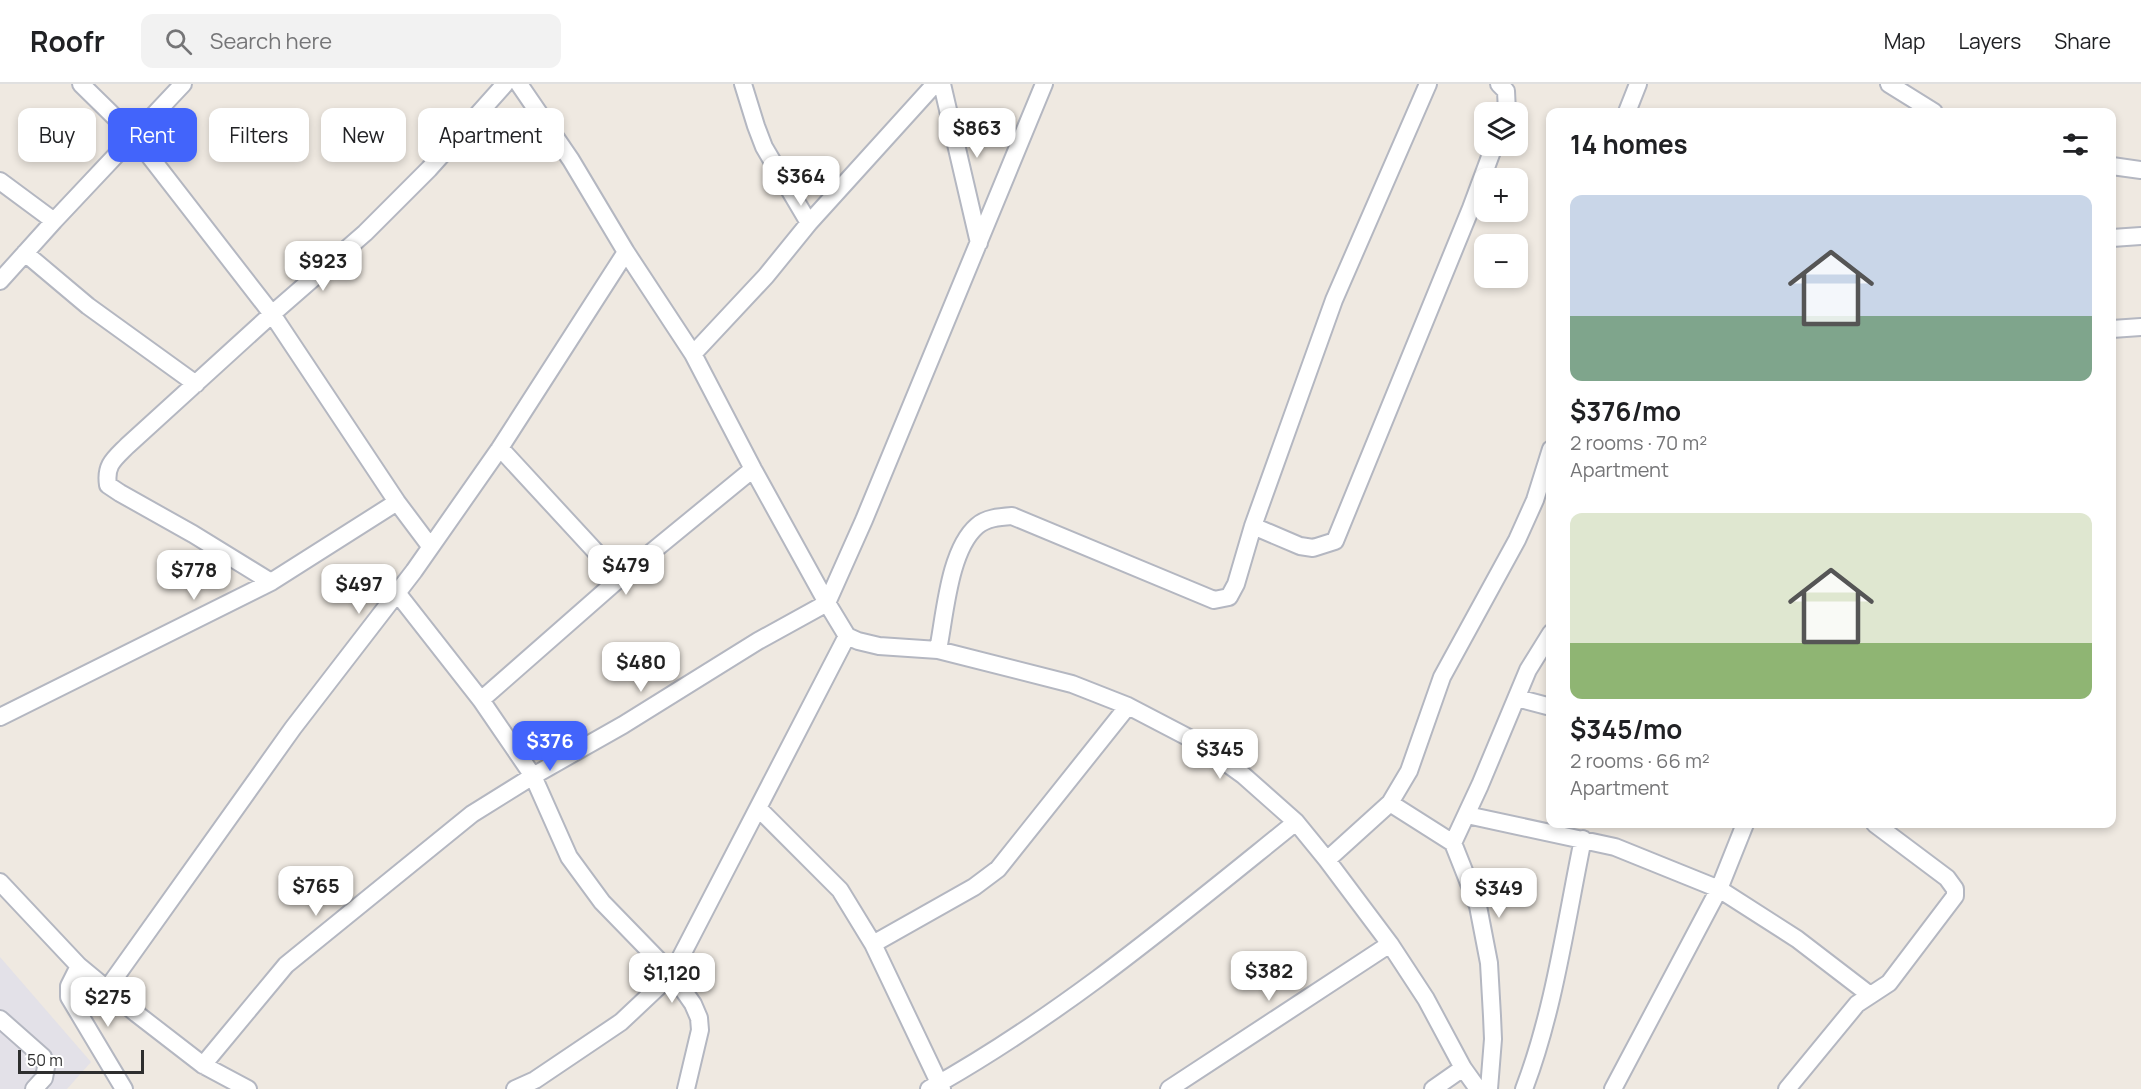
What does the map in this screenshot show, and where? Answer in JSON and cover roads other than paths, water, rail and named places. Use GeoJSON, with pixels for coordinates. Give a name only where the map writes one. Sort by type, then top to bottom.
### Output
{"type":"FeatureCollection","features":[{"type":"Feature","properties":{"kind":"street"},"geometry":{"type":"LineString","coordinates":[[81,84],[108,110]]}},
{"type":"Feature","properties":{"kind":"street"},"geometry":{"type":"LineString","coordinates":[[160,108],[183,84]]}},
{"type":"Feature","properties":{"kind":"street"},"geometry":{"type":"LineString","coordinates":[[271,582],[193,534],[120,494],[108,484],[106,473],[112,462],[385,213],[429,169],[505,84]]}},
{"type":"Feature","properties":{"kind":"street"},"geometry":{"type":"LineString","coordinates":[[519,84],[571,160],[626,252],[693,354],[753,469],[847,636],[879,646],[938,650],[1072,684],[1128,706],[1197,742],[1244,775],[1296,822],[1390,944],[1426,999],[1463,1068],[1478,1089]]}},
{"type":"Feature","properties":{"kind":"street"},"geometry":{"type":"LineString","coordinates":[[743,84],[764,147],[809,223]]}},
{"type":"Feature","properties":{"kind":"street"},"geometry":{"type":"LineString","coordinates":[[693,354],[766,276],[809,223],[935,84]]}},
{"type":"Feature","properties":{"kind":"street"},"geometry":{"type":"LineString","coordinates":[[942,84],[979,243]]}},
{"type":"Feature","properties":{"kind":"street"},"geometry":{"type":"LineString","coordinates":[[203,1065],[286,965],[302,950],[472,814],[623,725],[758,641],[827,603],[864,520],[1044,84]]}},
{"type":"Feature","properties":{"kind":"street"},"geometry":{"type":"LineString","coordinates":[[938,650],[955,560],[964,542],[977,526],[994,517],[1012,516],[1214,600],[1229,597],[1236,584],[1253,526],[1334,300],[1428,84]]}},
{"type":"Feature","properties":{"kind":"street"},"geometry":{"type":"LineString","coordinates":[[1499,84],[1506,91],[1507,102]]}},
{"type":"Feature","properties":{"kind":"street"},"geometry":{"type":"LineString","coordinates":[[1629,108],[1638,84]]}},
{"type":"Feature","properties":{"kind":"street"},"geometry":{"type":"LineString","coordinates":[[1889,84],[1925,108]]}},
{"type":"Feature","properties":{"kind":"street"},"geometry":{"type":"LineString","coordinates":[[1253,526],[1300,546],[1313,548],[1335,541],[1490,156]]}},
{"type":"Feature","properties":{"kind":"street"},"geometry":{"type":"LineString","coordinates":[[0,281],[110,162]]}},
{"type":"Feature","properties":{"kind":"street"},"geometry":{"type":"LineString","coordinates":[[154,162],[272,314],[397,502],[430,546]]}},
{"type":"Feature","properties":{"kind":"street"},"geometry":{"type":"LineString","coordinates":[[2116,167],[2141,170]]}},
{"type":"Feature","properties":{"kind":"street"},"geometry":{"type":"LineString","coordinates":[[0,181],[54,221]]}},
{"type":"Feature","properties":{"kind":"street"},"geometry":{"type":"LineString","coordinates":[[2116,238],[2141,236]]}},
{"type":"Feature","properties":{"kind":"street"},"geometry":{"type":"LineString","coordinates":[[107,989],[293,728],[398,594],[500,448],[626,252]]}},
{"type":"Feature","properties":{"kind":"street"},"geometry":{"type":"LineString","coordinates":[[25,253],[88,306],[196,384]]}},
{"type":"Feature","properties":{"kind":"street"},"geometry":{"type":"LineString","coordinates":[[2116,329],[2141,327]]}},
{"type":"Feature","properties":{"kind":"street"},"geometry":{"type":"LineString","coordinates":[[500,448],[620,578]]}},
{"type":"Feature","properties":{"kind":"street"},"geometry":{"type":"LineString","coordinates":[[481,700],[620,578],[753,469]]}},
{"type":"Feature","properties":{"kind":"street"},"geometry":{"type":"LineString","coordinates":[[1327,860],[1390,803],[1409,771],[1442,677],[1526,520],[1546,470]]}},
{"type":"Feature","properties":{"kind":"street"},"geometry":{"type":"LineString","coordinates":[[0,717],[271,582],[397,502]]}},
{"type":"Feature","properties":{"kind":"street"},"geometry":{"type":"LineString","coordinates":[[398,594],[481,700],[533,776],[569,857],[602,902],[672,974],[693,1004],[699,1018],[700,1030],[686,1089]]}},
{"type":"Feature","properties":{"kind":"street"},"geometry":{"type":"LineString","coordinates":[[515,1089],[535,1080],[621,1022],[672,974],[759,810],[847,636]]}},
{"type":"Feature","properties":{"kind":"street"},"geometry":{"type":"LineString","coordinates":[[1453,843],[1528,670],[1546,641]]}},
{"type":"Feature","properties":{"kind":"street"},"geometry":{"type":"LineString","coordinates":[[1517,698],[1546,706]]}},
{"type":"Feature","properties":{"kind":"street"},"geometry":{"type":"LineString","coordinates":[[873,944],[974,887],[998,869],[1128,706]]}},
{"type":"Feature","properties":{"kind":"street"},"geometry":{"type":"LineString","coordinates":[[1390,803],[1453,843],[1478,906],[1489,963],[1493,1039],[1488,1089]]}},
{"type":"Feature","properties":{"kind":"street"},"geometry":{"type":"LineString","coordinates":[[759,810],[840,890],[873,944],[937,1087],[1019,1035],[1118,965],[1296,822]]}},
{"type":"Feature","properties":{"kind":"street"},"geometry":{"type":"LineString","coordinates":[[1467,815],[1615,847],[1719,889],[1797,939],[1870,995]]}},
{"type":"Feature","properties":{"kind":"street"},"geometry":{"type":"LineString","coordinates":[[1613,1089],[1719,889],[1743,828]]}},
{"type":"Feature","properties":{"kind":"street"},"geometry":{"type":"LineString","coordinates":[[1787,1089],[1857,1004],[1889,983],[1951,902],[1955,889],[1947,878],[1880,828]]}},
{"type":"Feature","properties":{"kind":"street"},"geometry":{"type":"LineString","coordinates":[[1524,1089],[1535,1060],[1553,985],[1583,839]]}},
{"type":"Feature","properties":{"kind":"street"},"geometry":{"type":"LineString","coordinates":[[0,882],[80,966],[166,1039],[203,1065],[248,1089]]}},
{"type":"Feature","properties":{"kind":"street"},"geometry":{"type":"LineString","coordinates":[[1169,1089],[1390,944]]}},
{"type":"Feature","properties":{"kind":"street"},"geometry":{"type":"LineString","coordinates":[[80,966],[69,986],[69,997],[124,1089]]}},
{"type":"Feature","properties":{"kind":"street"},"geometry":{"type":"LineString","coordinates":[[0,1019],[43,1057],[46,1067],[44,1078],[34,1089]]}},
{"type":"Feature","properties":{"kind":"street"},"geometry":{"type":"LineString","coordinates":[[1433,1089],[1463,1068]]}}]}
